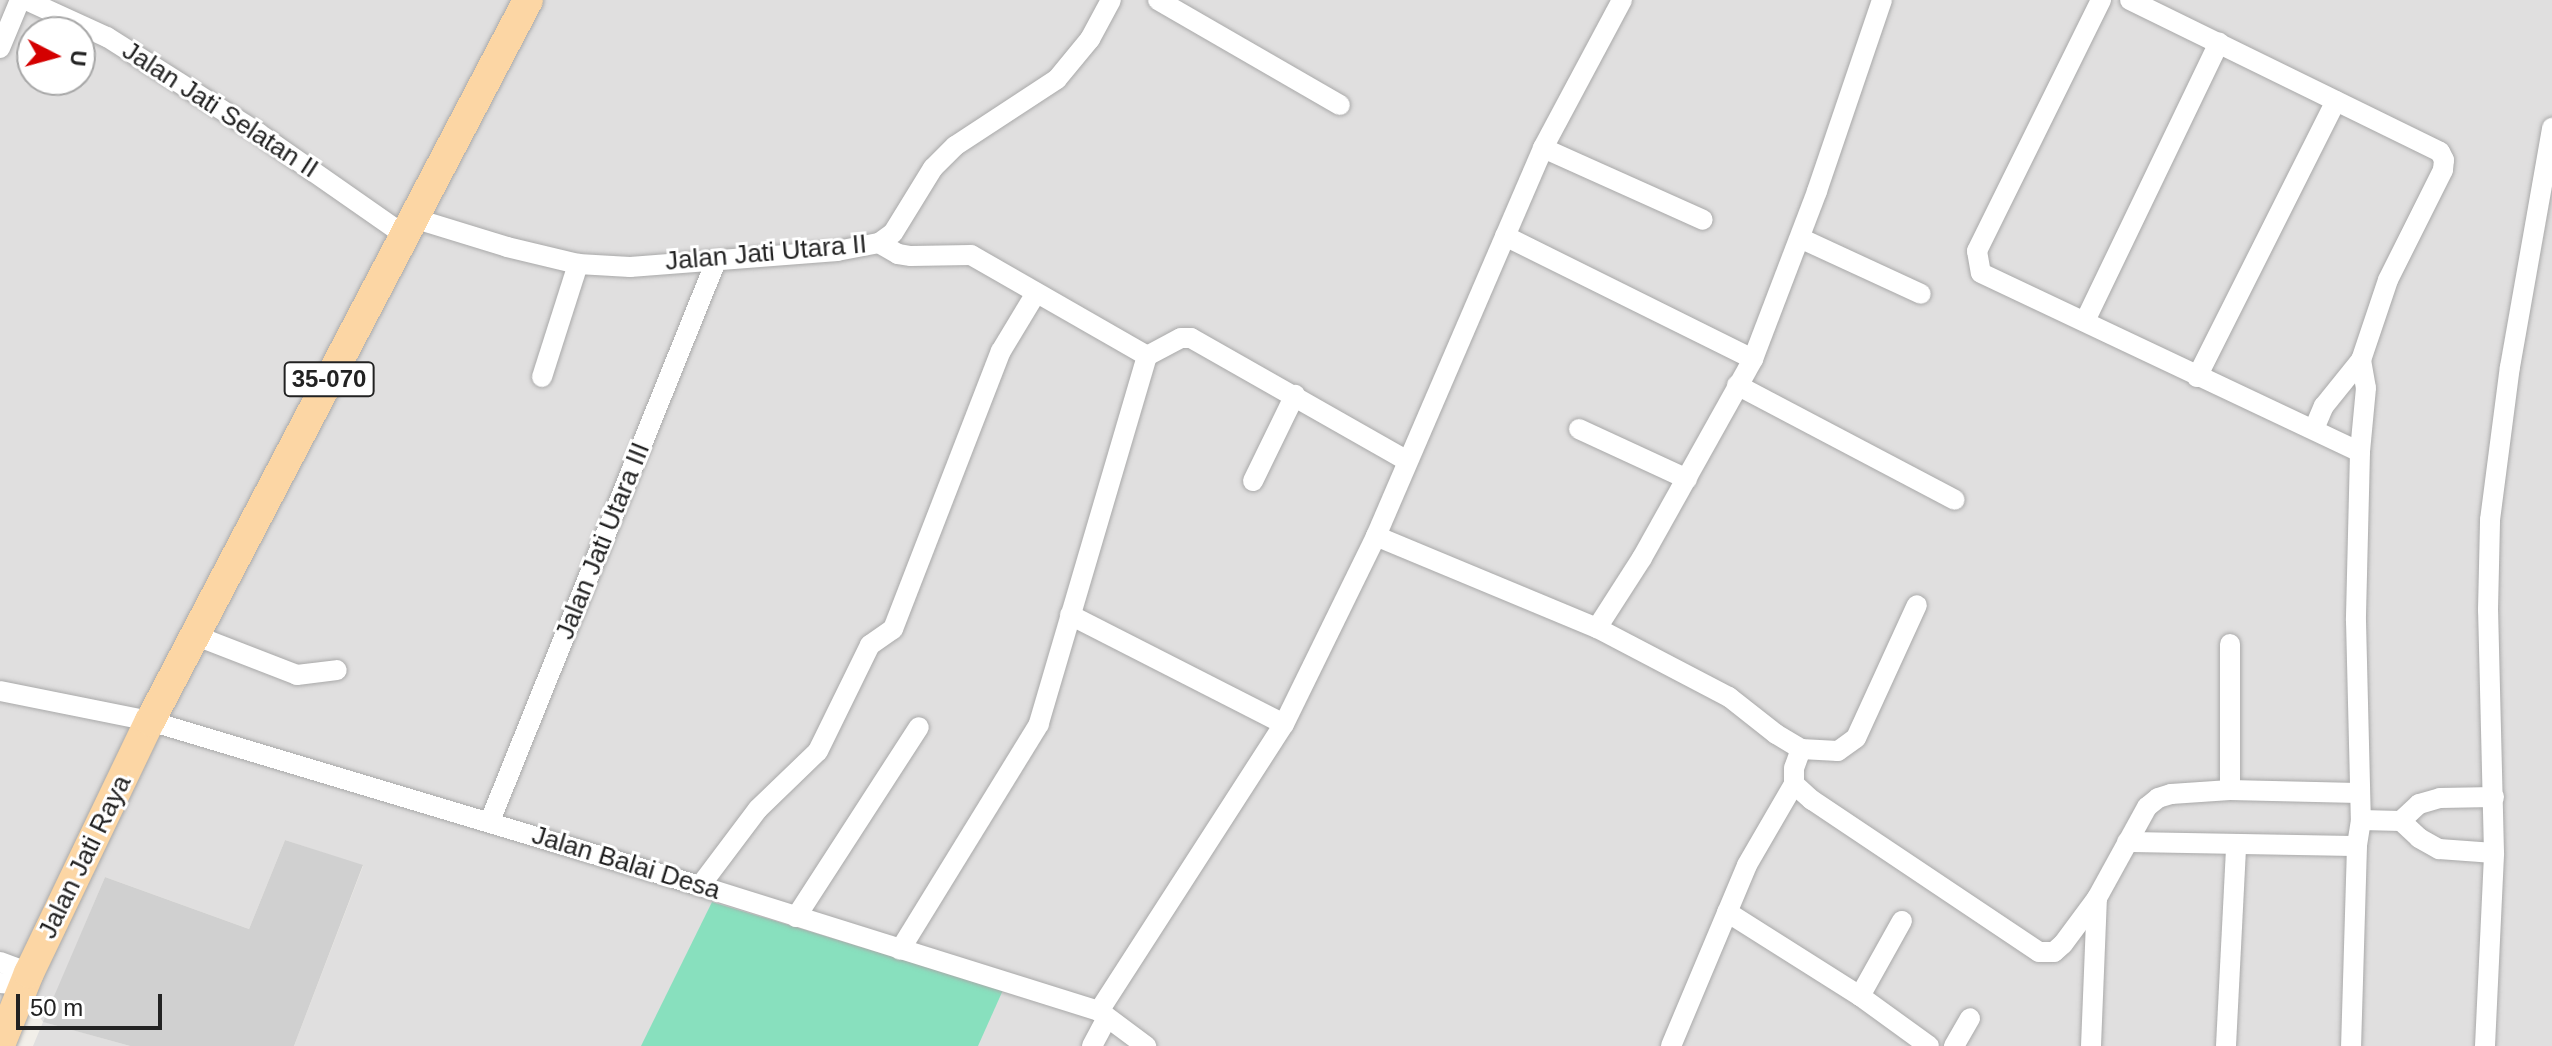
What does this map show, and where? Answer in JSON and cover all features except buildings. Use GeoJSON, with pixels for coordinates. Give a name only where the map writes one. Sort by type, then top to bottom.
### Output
{"type":"FeatureCollection","features":[{"type":"Feature","properties":{"kind":"main road","name":"35-070"},"geometry":{"type":"LineString","coordinates":[[132,759],[528,0]]}},
{"type":"Feature","properties":{"kind":"main road","name":"Jalan Jati Raya"},"geometry":{"type":"LineString","coordinates":[[0,1014],[8,975],[116,769],[132,759]]}},
{"type":"Feature","properties":{"kind":"main road","name":"Jalan Jati Raya"},"geometry":{"type":"LineString","coordinates":[[0,1045],[29,973],[132,759]]}},
{"type":"Feature","properties":{"kind":"street"},"geometry":{"type":"LineString","coordinates":[[0,48],[23,0]]}},
{"type":"Feature","properties":{"kind":"street","name":"Jalan Jati Selatan II"},"geometry":{"type":"LineString","coordinates":[[23,0],[107,37],[409,227]]}},
{"type":"Feature","properties":{"kind":"street","name":"Jalan Jati Utara II"},"geometry":{"type":"LineString","coordinates":[[409,227],[578,264],[630,267],[837,251],[879,243],[893,233],[933,168],[955,146],[1057,79],[1090,39],[1111,0]]}},
{"type":"Feature","properties":{"kind":"street"},"geometry":{"type":"LineString","coordinates":[[1158,0],[1340,105]]}},
{"type":"Feature","properties":{"kind":"street"},"geometry":{"type":"LineString","coordinates":[[1092,1046],[1103,1015],[1284,724],[1376,536],[1406,460],[1543,148],[1622,0]]}},
{"type":"Feature","properties":{"kind":"street"},"geometry":{"type":"LineString","coordinates":[[1597,628],[1687,479],[1753,359],[1800,238],[1882,0]]}},
{"type":"Feature","properties":{"kind":"street"},"geometry":{"type":"LineString","coordinates":[[2101,0],[1977,251],[1981,273],[2360,452]]}},
{"type":"Feature","properties":{"kind":"street"},"geometry":{"type":"LineString","coordinates":[[2130,0],[2440,152],[2444,160],[2443,170],[2388,280],[2361,360],[2324,406],[2314,429]]}},
{"type":"Feature","properties":{"kind":"street"},"geometry":{"type":"LineString","coordinates":[[2085,321],[2219,43]]}},
{"type":"Feature","properties":{"kind":"street"},"geometry":{"type":"LineString","coordinates":[[2197,377],[2336,101]]}},
{"type":"Feature","properties":{"kind":"street"},"geometry":{"type":"LineString","coordinates":[[2485,1046],[2494,853],[2488,610],[2493,484],[2552,128]]}},
{"type":"Feature","properties":{"kind":"street"},"geometry":{"type":"LineString","coordinates":[[1543,148],[1703,220]]}},
{"type":"Feature","properties":{"kind":"street"},"geometry":{"type":"LineString","coordinates":[[1505,236],[1753,359]]}},
{"type":"Feature","properties":{"kind":"street"},"geometry":{"type":"LineString","coordinates":[[1800,238],[1921,294]]}},
{"type":"Feature","properties":{"kind":"street"},"geometry":{"type":"LineString","coordinates":[[879,243],[898,254],[971,255],[1147,356]]}},
{"type":"Feature","properties":{"kind":"street","name":"Jalan Jati Utara III"},"geometry":{"type":"LineString","coordinates":[[490,821],[716,261]]}},
{"type":"Feature","properties":{"kind":"street"},"geometry":{"type":"LineString","coordinates":[[542,377],[578,264]]}},
{"type":"Feature","properties":{"kind":"street"},"geometry":{"type":"LineString","coordinates":[[700,886],[758,809],[818,751],[870,645],[893,629],[996,362],[1036,293]]}},
{"type":"Feature","properties":{"kind":"street"},"geometry":{"type":"LineString","coordinates":[[900,950],[1039,724],[1147,356],[1181,338],[1191,338],[1406,460]]}},
{"type":"Feature","properties":{"kind":"street"},"geometry":{"type":"LineString","coordinates":[[2351,1046],[2357,846],[2361,820],[2356,621],[2360,452],[2366,388],[2361,360]]}},
{"type":"Feature","properties":{"kind":"street"},"geometry":{"type":"LineString","coordinates":[[1737,385],[1955,500]]}},
{"type":"Feature","properties":{"kind":"street"},"geometry":{"type":"LineString","coordinates":[[1253,481],[1295,395]]}},
{"type":"Feature","properties":{"kind":"street"},"geometry":{"type":"LineString","coordinates":[[1579,429],[1687,479]]}},
{"type":"Feature","properties":{"kind":"street"},"geometry":{"type":"LineString","coordinates":[[1376,536],[1597,628],[1729,697],[1801,749],[1838,751],[1856,738],[1917,605]]}},
{"type":"Feature","properties":{"kind":"street"},"geometry":{"type":"LineString","coordinates":[[1070,615],[1284,724]]}},
{"type":"Feature","properties":{"kind":"street"},"geometry":{"type":"LineString","coordinates":[[194,635],[297,675],[337,670]]}},
{"type":"Feature","properties":{"kind":"street"},"geometry":{"type":"LineString","coordinates":[[2230,644],[2230,790]]}},
{"type":"Feature","properties":{"kind":"street","name":"Jalan Balai Desa"},"geometry":{"type":"LineString","coordinates":[[0,691],[150,721],[700,886],[1103,1015],[1146,1046]]}},
{"type":"Feature","properties":{"kind":"street"},"geometry":{"type":"LineString","coordinates":[[796,917],[919,727]]}},
{"type":"Feature","properties":{"kind":"street"},"geometry":{"type":"LineString","coordinates":[[1671,1046],[1747,865],[1794,784],[1794,768],[1801,749]]}},
{"type":"Feature","properties":{"kind":"street"},"geometry":{"type":"LineString","coordinates":[[1794,784],[2039,952],[2054,952],[2063,944],[2097,898],[2139,819],[2158,798],[2230,790],[2358,793]]}},
{"type":"Feature","properties":{"kind":"street"},"geometry":{"type":"LineString","coordinates":[[2401,821],[2419,804],[2440,798],[2494,797]]}},
{"type":"Feature","properties":{"kind":"street"},"geometry":{"type":"LineString","coordinates":[[2361,820],[2401,821],[2419,838],[2439,849],[2494,853]]}},
{"type":"Feature","properties":{"kind":"street"},"geometry":{"type":"LineString","coordinates":[[2127,842],[2357,846]]}},
{"type":"Feature","properties":{"kind":"street"},"geometry":{"type":"LineString","coordinates":[[2226,1046],[2236,846]]}},
{"type":"Feature","properties":{"kind":"street"},"geometry":{"type":"LineString","coordinates":[[2091,1046],[2097,898]]}},
{"type":"Feature","properties":{"kind":"street"},"geometry":{"type":"LineString","coordinates":[[1727,912],[1860,996],[1929,1046]]}},
{"type":"Feature","properties":{"kind":"street"},"geometry":{"type":"LineString","coordinates":[[1860,996],[1902,921]]}},
{"type":"Feature","properties":{"kind":"street"},"geometry":{"type":"LineString","coordinates":[[1954,1046],[1970,1018]]}},
{"type":"Feature","properties":{"kind":"shaded area"},"geometry":{"type":"Polygon","coordinates":[[[0,0],[2552,0],[2552,1046],[294,1046],[363,866],[285,840],[249,929],[105,877],[44,1022],[130,1046],[33,1046],[43,1022],[12,973],[0,995],[0,0]]]}},
{"type":"Feature","properties":{"kind":"shaded area"},"geometry":{"type":"Polygon","coordinates":[[[285,840],[363,865],[294,1046],[130,1046],[43,1022],[105,877],[249,929],[285,840]]]}},
{"type":"Feature","properties":{"kind":"green space"},"geometry":{"type":"Polygon","coordinates":[[[712,902],[1003,990],[978,1046],[641,1046],[712,902]]]}}]}
